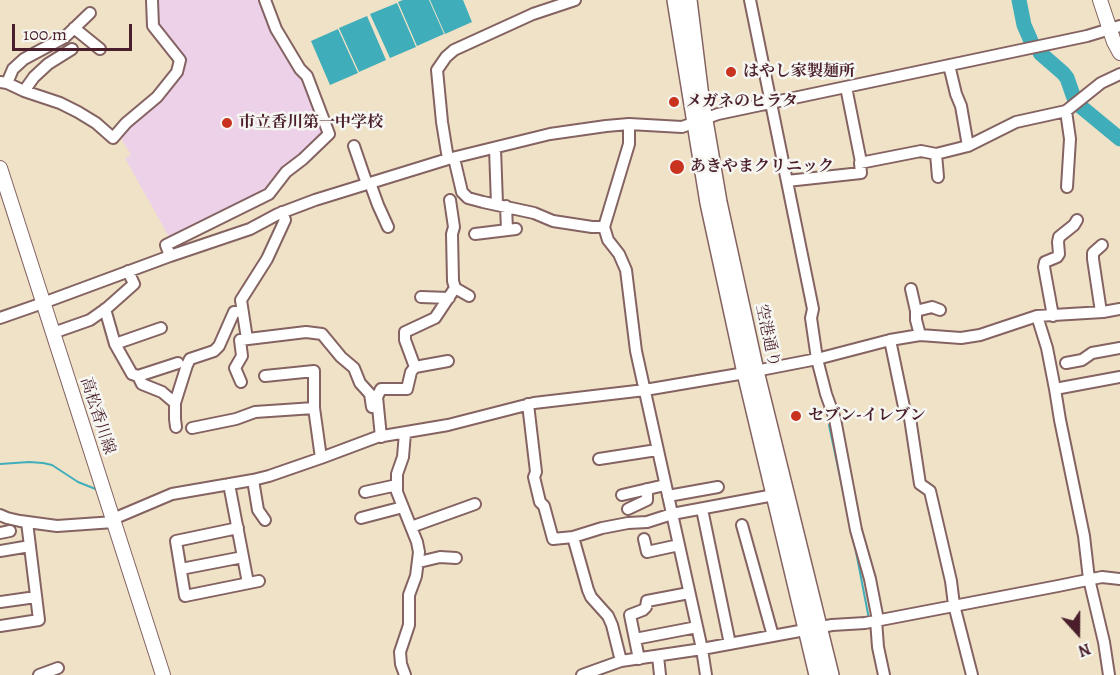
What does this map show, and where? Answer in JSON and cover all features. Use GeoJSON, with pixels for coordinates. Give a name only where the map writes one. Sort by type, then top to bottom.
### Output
{"type":"FeatureCollection","features":[{"type":"Feature","properties":{"kind":"highway","name":"空港通り"},"geometry":{"type":"LineString","coordinates":[[675,0],[700,120]]}},
{"type":"Feature","properties":{"kind":"highway","name":"空港通り"},"geometry":{"type":"LineString","coordinates":[[689,0],[708,203],[812,629],[817,675]]}},
{"type":"Feature","properties":{"kind":"highway","name":"空港通り"},"geometry":{"type":"LineString","coordinates":[[750,372],[774,495],[812,629],[831,675]]}},
{"type":"Feature","properties":{"kind":"main road"},"geometry":{"type":"LineString","coordinates":[[1100,0],[1116,38]]}},
{"type":"Feature","properties":{"kind":"main road","name":"高松香川線"},"geometry":{"type":"LineString","coordinates":[[0,168],[163,675]]}},
{"type":"Feature","properties":{"kind":"street"},"geometry":{"type":"LineString","coordinates":[[90,13],[65,37],[24,59],[3,83],[60,103],[78,112],[96,123],[113,138],[126,123],[157,97],[177,72],[180,60],[153,26],[152,0]]}},
{"type":"Feature","properties":{"kind":"street"},"geometry":{"type":"LineString","coordinates":[[170,256],[166,245],[269,194],[286,172],[329,134],[307,76],[300,69],[276,29],[265,0]]}},
{"type":"Feature","properties":{"kind":"street"},"geometry":{"type":"LineString","coordinates":[[575,0],[532,14],[454,50],[446,57],[437,70],[441,122],[462,192],[468,198],[534,213],[553,221],[604,227]]}},
{"type":"Feature","properties":{"kind":"street"},"geometry":{"type":"LineString","coordinates":[[750,0],[813,309],[811,318],[817,359],[835,419],[856,530],[870,579],[884,675]]}},
{"type":"Feature","properties":{"kind":"street"},"geometry":{"type":"LineString","coordinates":[[74,28],[100,49]]}},
{"type":"Feature","properties":{"kind":"street"},"geometry":{"type":"LineString","coordinates":[[0,318],[250,229],[282,212],[315,200],[451,158],[550,134],[629,124],[682,127],[718,114],[1088,36],[1116,38],[1120,63]]}},
{"type":"Feature","properties":{"kind":"street"},"geometry":{"type":"LineString","coordinates":[[24,91],[34,77],[48,64],[72,49]]}},
{"type":"Feature","properties":{"kind":"street"},"geometry":{"type":"LineString","coordinates":[[949,65],[961,106],[968,146]]}},
{"type":"Feature","properties":{"kind":"street"},"geometry":{"type":"LineString","coordinates":[[861,162],[921,151],[936,154],[968,146],[1016,122],[1066,111],[1101,83],[1120,74]]}},
{"type":"Feature","properties":{"kind":"street"},"geometry":{"type":"LineString","coordinates":[[787,181],[861,173],[861,162],[846,87]]}},
{"type":"Feature","properties":{"kind":"street"},"geometry":{"type":"LineString","coordinates":[[1066,111],[1070,139],[1067,187]]}},
{"type":"Feature","properties":{"kind":"street"},"geometry":{"type":"LineString","coordinates":[[629,124],[627,153],[604,227],[608,240],[626,270],[636,351],[706,675]]}},
{"type":"Feature","properties":{"kind":"street"},"geometry":{"type":"LineString","coordinates":[[354,146],[388,227]]}},
{"type":"Feature","properties":{"kind":"street"},"geometry":{"type":"LineString","coordinates":[[475,234],[511,229],[502,205],[495,148]]}},
{"type":"Feature","properties":{"kind":"street"},"geometry":{"type":"LineString","coordinates":[[936,154],[938,177]]}},
{"type":"Feature","properties":{"kind":"street"},"geometry":{"type":"LineString","coordinates":[[415,367],[405,340],[405,332],[435,318],[452,293],[452,234],[454,228],[450,200]]}},
{"type":"Feature","properties":{"kind":"street"},"geometry":{"type":"LineString","coordinates":[[247,339],[241,300],[285,220],[282,212]]}},
{"type":"Feature","properties":{"kind":"street"},"geometry":{"type":"LineString","coordinates":[[1053,316],[1045,262],[1057,257],[1059,237],[1077,220]]}},
{"type":"Feature","properties":{"kind":"street"},"geometry":{"type":"LineString","coordinates":[[1101,312],[1093,253],[1102,245]]}},
{"type":"Feature","properties":{"kind":"street"},"geometry":{"type":"LineString","coordinates":[[53,333],[90,320],[105,309],[134,285],[128,272]]}},
{"type":"Feature","properties":{"kind":"street"},"geometry":{"type":"LineString","coordinates":[[911,289],[920,335]]}},
{"type":"Feature","properties":{"kind":"street"},"geometry":{"type":"LineString","coordinates":[[421,297],[452,293],[470,296]]}},
{"type":"Feature","properties":{"kind":"street"},"geometry":{"type":"LineString","coordinates":[[916,310],[932,307],[940,310]]}},
{"type":"Feature","properties":{"kind":"street"},"geometry":{"type":"LineString","coordinates":[[105,309],[115,344],[132,374],[138,376],[178,363]]}},
{"type":"Feature","properties":{"kind":"street"},"geometry":{"type":"LineString","coordinates":[[0,515],[57,526],[113,520],[172,494],[253,480],[379,437],[448,425],[528,404],[645,390],[750,372],[920,335],[961,338],[980,335],[1037,316],[1120,309]]}},
{"type":"Feature","properties":{"kind":"street"},"geometry":{"type":"LineString","coordinates":[[176,428],[175,403],[187,364],[190,359],[214,351],[219,346],[234,312],[242,311]]}},
{"type":"Feature","properties":{"kind":"street"},"geometry":{"type":"LineString","coordinates":[[1037,316],[1047,348],[1109,675]]}},
{"type":"Feature","properties":{"kind":"street"},"geometry":{"type":"LineString","coordinates":[[115,344],[161,328]]}},
{"type":"Feature","properties":{"kind":"street"},"geometry":{"type":"LineString","coordinates":[[241,382],[235,368],[243,356],[240,340],[306,332],[322,334],[341,357],[354,368],[360,383],[370,394],[379,437]]}},
{"type":"Feature","properties":{"kind":"street"},"geometry":{"type":"LineString","coordinates":[[890,340],[904,407],[910,418],[920,484],[930,491],[951,581],[954,605],[972,675]]}},
{"type":"Feature","properties":{"kind":"street"},"geometry":{"type":"LineString","coordinates":[[1066,363],[1082,360],[1092,353],[1120,348]]}},
{"type":"Feature","properties":{"kind":"street"},"geometry":{"type":"LineString","coordinates":[[379,437],[377,397],[381,389],[407,389],[411,372],[415,367],[448,361]]}},
{"type":"Feature","properties":{"kind":"street"},"geometry":{"type":"LineString","coordinates":[[265,376],[314,371],[314,408],[321,458]]}},
{"type":"Feature","properties":{"kind":"street"},"geometry":{"type":"LineString","coordinates":[[138,376],[141,384],[162,392],[175,403]]}},
{"type":"Feature","properties":{"kind":"street"},"geometry":{"type":"LineString","coordinates":[[1055,389],[1120,377]]}},
{"type":"Feature","properties":{"kind":"street"},"geometry":{"type":"LineString","coordinates":[[528,404],[536,472],[534,477],[553,539],[573,537],[602,528],[647,522],[672,514],[774,495]]}},
{"type":"Feature","properties":{"kind":"street"},"geometry":{"type":"LineString","coordinates":[[192,428],[236,419],[255,412],[314,408]]}},
{"type":"Feature","properties":{"kind":"street"},"geometry":{"type":"LineString","coordinates":[[405,433],[403,457],[397,474],[397,492],[419,552],[419,562],[410,595],[409,625],[400,652],[405,675]]}},
{"type":"Feature","properties":{"kind":"street"},"geometry":{"type":"LineString","coordinates":[[599,459],[657,450]]}},
{"type":"Feature","properties":{"kind":"street"},"geometry":{"type":"LineString","coordinates":[[253,480],[258,510],[265,520]]}},
{"type":"Feature","properties":{"kind":"street"},"geometry":{"type":"LineString","coordinates":[[229,484],[238,528],[243,557],[254,582],[185,596],[176,541],[238,528]]}},
{"type":"Feature","properties":{"kind":"street"},"geometry":{"type":"LineString","coordinates":[[365,492],[397,485]]}},
{"type":"Feature","properties":{"kind":"street"},"geometry":{"type":"LineString","coordinates":[[622,495],[647,489],[667,491],[718,487]]}},
{"type":"Feature","properties":{"kind":"street"},"geometry":{"type":"LineString","coordinates":[[628,509],[647,500],[647,489]]}},
{"type":"Feature","properties":{"kind":"street"},"geometry":{"type":"LineString","coordinates":[[411,527],[475,504]]}},
{"type":"Feature","properties":{"kind":"street"},"geometry":{"type":"LineString","coordinates":[[361,518],[403,507]]}},
{"type":"Feature","properties":{"kind":"street"},"geometry":{"type":"LineString","coordinates":[[703,514],[730,644]]}},
{"type":"Feature","properties":{"kind":"street"},"geometry":{"type":"LineString","coordinates":[[0,626],[39,620],[27,522]]}},
{"type":"Feature","properties":{"kind":"street"},"geometry":{"type":"LineString","coordinates":[[742,525],[773,636]]}},
{"type":"Feature","properties":{"kind":"street"},"geometry":{"type":"LineString","coordinates":[[573,537],[588,590],[591,597],[608,616],[621,662]]}},
{"type":"Feature","properties":{"kind":"street"},"geometry":{"type":"LineString","coordinates":[[644,539],[647,552],[679,545]]}},
{"type":"Feature","properties":{"kind":"street"},"geometry":{"type":"LineString","coordinates":[[0,551],[30,546]]}},
{"type":"Feature","properties":{"kind":"street"},"geometry":{"type":"LineString","coordinates":[[181,568],[243,557]]}},
{"type":"Feature","properties":{"kind":"street"},"geometry":{"type":"LineString","coordinates":[[419,562],[456,558]]}},
{"type":"Feature","properties":{"kind":"street"},"geometry":{"type":"LineString","coordinates":[[582,675],[621,662],[832,625],[865,623],[1089,579],[1102,577],[1120,579]]}},
{"type":"Feature","properties":{"kind":"street"},"geometry":{"type":"LineString","coordinates":[[639,659],[630,615],[643,610],[647,601],[689,593]]}},
{"type":"Feature","properties":{"kind":"street"},"geometry":{"type":"LineString","coordinates":[[0,600],[36,597]]}},
{"type":"Feature","properties":{"kind":"street"},"geometry":{"type":"LineString","coordinates":[[635,639],[697,627]]}},
{"type":"Feature","properties":{"kind":"street"},"geometry":{"type":"LineString","coordinates":[[658,656],[660,675]]}},
{"type":"Feature","properties":{"kind":"street"},"geometry":{"type":"LineString","coordinates":[[39,675],[58,668]]}},
{"type":"Feature","properties":{"kind":"shaded area","name":"市立香川第一中学校"},"geometry":{"type":"Polygon","coordinates":[[[157,0],[260,0],[302,75],[325,132],[264,193],[169,237],[125,158],[131,155],[119,135],[165,93],[183,70],[185,59],[160,28],[157,0]]]}},
{"type":"Feature","properties":{"kind":"water"},"geometry":{"type":"Polygon","coordinates":[[[429,0],[444,34],[417,46],[398,2],[429,0]]]}},
{"type":"Feature","properties":{"kind":"water"},"geometry":{"type":"Polygon","coordinates":[[[430,0],[463,0],[472,22],[445,34],[430,0]]]}},
{"type":"Feature","properties":{"kind":"water"},"geometry":{"type":"Polygon","coordinates":[[[397,3],[416,47],[390,58],[370,14],[397,3]]]}},
{"type":"Feature","properties":{"kind":"water"},"geometry":{"type":"Polygon","coordinates":[[[367,16],[386,60],[359,72],[339,28],[367,16]]]}},
{"type":"Feature","properties":{"kind":"water"},"geometry":{"type":"Polygon","coordinates":[[[338,29],[358,73],[330,85],[311,41],[338,29]]]}},
{"type":"Feature","properties":{"kind":"waterway"},"geometry":{"type":"LineString","coordinates":[[1019,0],[1024,25],[1031,41]]}},
{"type":"Feature","properties":{"kind":"waterway"},"geometry":{"type":"LineString","coordinates":[[1040,53],[1067,78],[1074,98],[1080,106],[1120,139]]}},
{"type":"Feature","properties":{"kind":"waterway"},"geometry":{"type":"LineString","coordinates":[[829,425],[847,510]]}},
{"type":"Feature","properties":{"kind":"waterway"},"geometry":{"type":"LineString","coordinates":[[0,464],[29,462],[52,465],[78,482],[98,490]]}},
{"type":"Feature","properties":{"kind":"waterway"},"geometry":{"type":"LineString","coordinates":[[853,536],[869,619]]}},
{"type":"Feature","properties":{"kind":"place","name":"はやし家製麺所"},"geometry":{"type":"Point","coordinates":[731,72]}},
{"type":"Feature","properties":{"kind":"place","name":"メガネのヒラタ"},"geometry":{"type":"Point","coordinates":[674,102]}},
{"type":"Feature","properties":{"kind":"place","name":"市立香川第一中学校"},"geometry":{"type":"Point","coordinates":[227,123]}},
{"type":"Feature","properties":{"kind":"place","name":"あきやまクリニック"},"geometry":{"type":"Point","coordinates":[677,167]}},
{"type":"Feature","properties":{"kind":"place","name":"セブン-イレブン"},"geometry":{"type":"Point","coordinates":[796,416]}}]}
